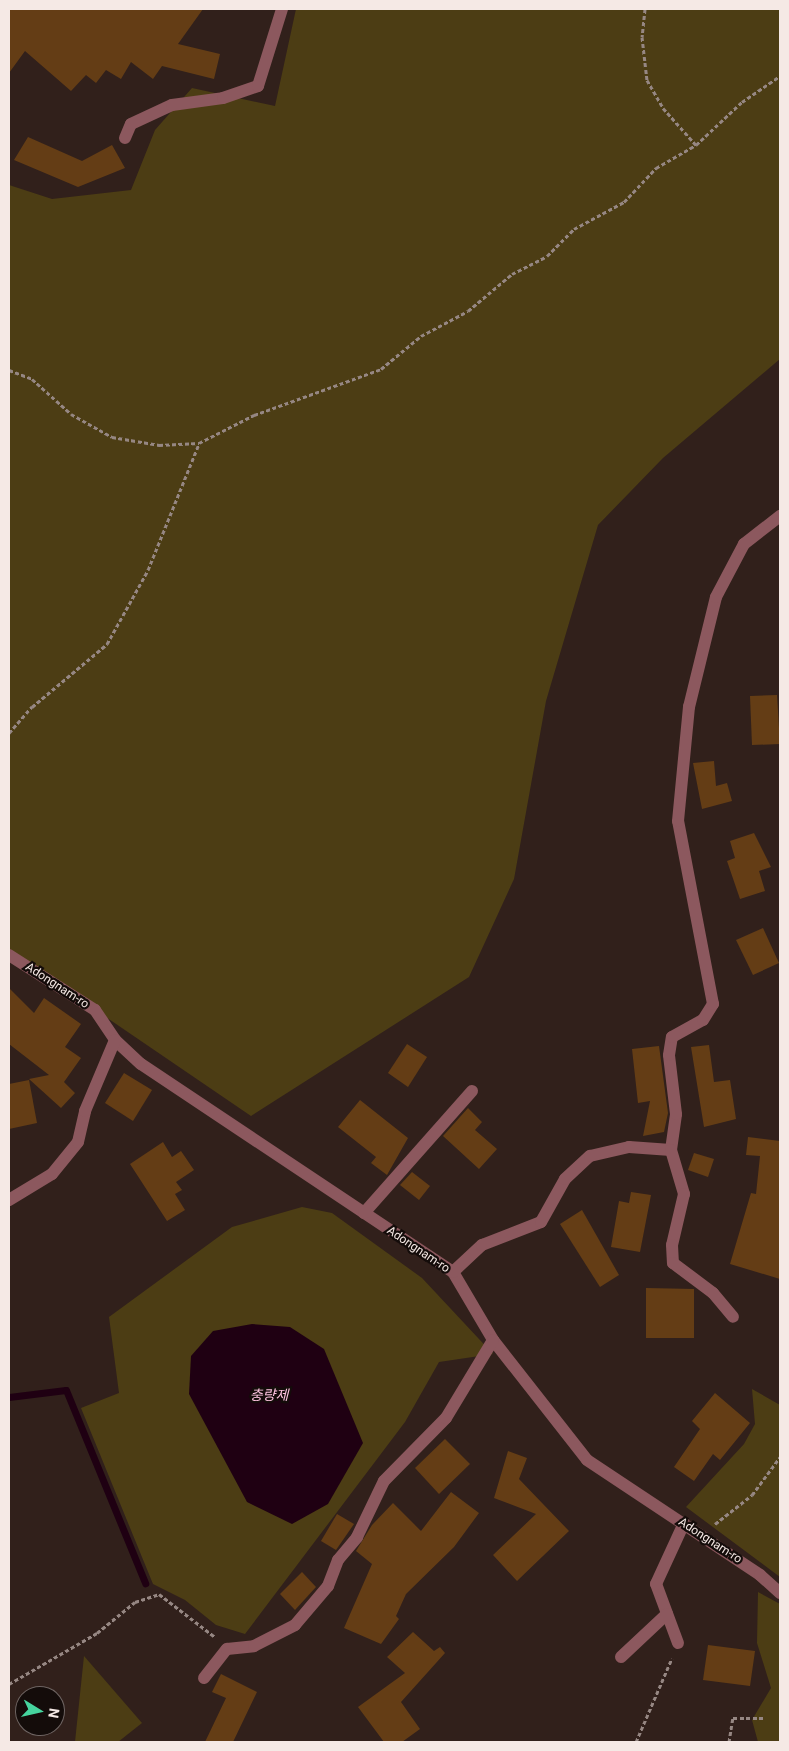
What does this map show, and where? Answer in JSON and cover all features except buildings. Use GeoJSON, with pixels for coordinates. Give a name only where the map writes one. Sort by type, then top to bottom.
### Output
{"type":"FeatureCollection","features":[{"type":"Feature","properties":{"kind":"street"},"geometry":{"type":"LineString","coordinates":[[125,138],[132,124],[172,105],[223,98],[258,86],[282,9]]}},
{"type":"Feature","properties":{"kind":"street"},"geometry":{"type":"LineString","coordinates":[[733,1317],[713,1293],[673,1263],[672,1245],[684,1194],[671,1150],[676,1114],[669,1055],[672,1037],[702,1020],[713,1004],[678,821],[689,707],[716,597],[744,544],[780,516]]}},
{"type":"Feature","properties":{"kind":"street","name":"Adongnam-ro"},"geometry":{"type":"LineString","coordinates":[[9,955],[95,1010],[115,1040],[141,1064],[453,1272],[493,1340],[587,1460],[689,1527],[780,1593]]}},
{"type":"Feature","properties":{"kind":"street"},"geometry":{"type":"LineString","coordinates":[[9,1200],[52,1174],[78,1142],[85,1111],[115,1040]]}},
{"type":"Feature","properties":{"kind":"street"},"geometry":{"type":"LineString","coordinates":[[364,1213],[472,1090]]}},
{"type":"Feature","properties":{"kind":"street"},"geometry":{"type":"LineString","coordinates":[[453,1272],[482,1245],[541,1222],[565,1179],[590,1156],[629,1147],[671,1150]]}},
{"type":"Feature","properties":{"kind":"street"},"geometry":{"type":"LineString","coordinates":[[204,1678],[227,1649],[254,1646],[295,1625],[328,1586],[338,1560],[357,1537],[384,1481],[446,1418],[493,1340]]}},
{"type":"Feature","properties":{"kind":"street"},"geometry":{"type":"LineString","coordinates":[[678,1643],[656,1584],[689,1527]]}},
{"type":"Feature","properties":{"kind":"street"},"geometry":{"type":"LineString","coordinates":[[621,1657],[667,1614]]}},
{"type":"Feature","properties":{"kind":"path"},"geometry":{"type":"LineString","coordinates":[[645,9],[642,37],[647,80],[663,108],[696,145]]}},
{"type":"Feature","properties":{"kind":"path"},"geometry":{"type":"LineString","coordinates":[[9,370],[32,379],[71,414],[112,437],[159,445],[199,443],[254,415],[381,369],[421,336],[468,311],[512,274],[547,256],[574,229],[624,202],[656,168],[696,145],[742,102],[780,76]]}},
{"type":"Feature","properties":{"kind":"path"},"geometry":{"type":"LineString","coordinates":[[9,733],[32,707],[108,644],[148,570],[199,443]]}},
{"type":"Feature","properties":{"kind":"path"},"geometry":{"type":"LineString","coordinates":[[689,1527],[713,1525],[738,1509],[780,1457]]}},
{"type":"Feature","properties":{"kind":"path"},"geometry":{"type":"LineString","coordinates":[[9,1684],[97,1633],[135,1602],[159,1594],[227,1649]]}},
{"type":"Feature","properties":{"kind":"path"},"geometry":{"type":"LineString","coordinates":[[636,1742],[678,1643]]}},
{"type":"Feature","properties":{"kind":"path"},"geometry":{"type":"LineString","coordinates":[[729,1742],[733,1718],[764,1718]]}},
{"type":"Feature","properties":{"kind":"shaded area"},"geometry":{"type":"Polygon","coordinates":[[[296,9],[780,9],[780,359],[663,458],[598,525],[546,701],[514,879],[469,977],[251,1116],[9,951],[9,185],[52,199],[131,190],[155,130],[192,88],[275,106],[296,9]]]}},
{"type":"Feature","properties":{"kind":"shaded area"},"geometry":{"type":"Polygon","coordinates":[[[302,1207],[332,1213],[422,1278],[493,1354],[439,1362],[405,1422],[245,1634],[216,1625],[185,1600],[153,1584],[81,1408],[119,1393],[109,1317],[232,1227],[302,1207]]]}},
{"type":"Feature","properties":{"kind":"shaded area"},"geometry":{"type":"Polygon","coordinates":[[[752,1389],[780,1405],[780,1577],[686,1507],[744,1444],[755,1424],[752,1389]]]}},
{"type":"Feature","properties":{"kind":"shaded area"},"geometry":{"type":"Polygon","coordinates":[[[758,1592],[780,1604],[780,1742],[758,1742],[752,1720],[771,1688],[757,1643],[758,1592]]]}},
{"type":"Feature","properties":{"kind":"shaded area"},"geometry":{"type":"Polygon","coordinates":[[[84,1656],[142,1723],[118,1742],[75,1742],[84,1656]]]}},
{"type":"Feature","properties":{"kind":"water","name":"충량제"},"geometry":{"type":"Polygon","coordinates":[[[252,1324],[290,1327],[324,1349],[363,1443],[328,1504],[292,1524],[247,1502],[189,1394],[191,1356],[213,1331],[252,1324]]]}},
{"type":"Feature","properties":{"kind":"waterway"},"geometry":{"type":"LineString","coordinates":[[9,1397],[66,1390],[145,1583]]}}]}
